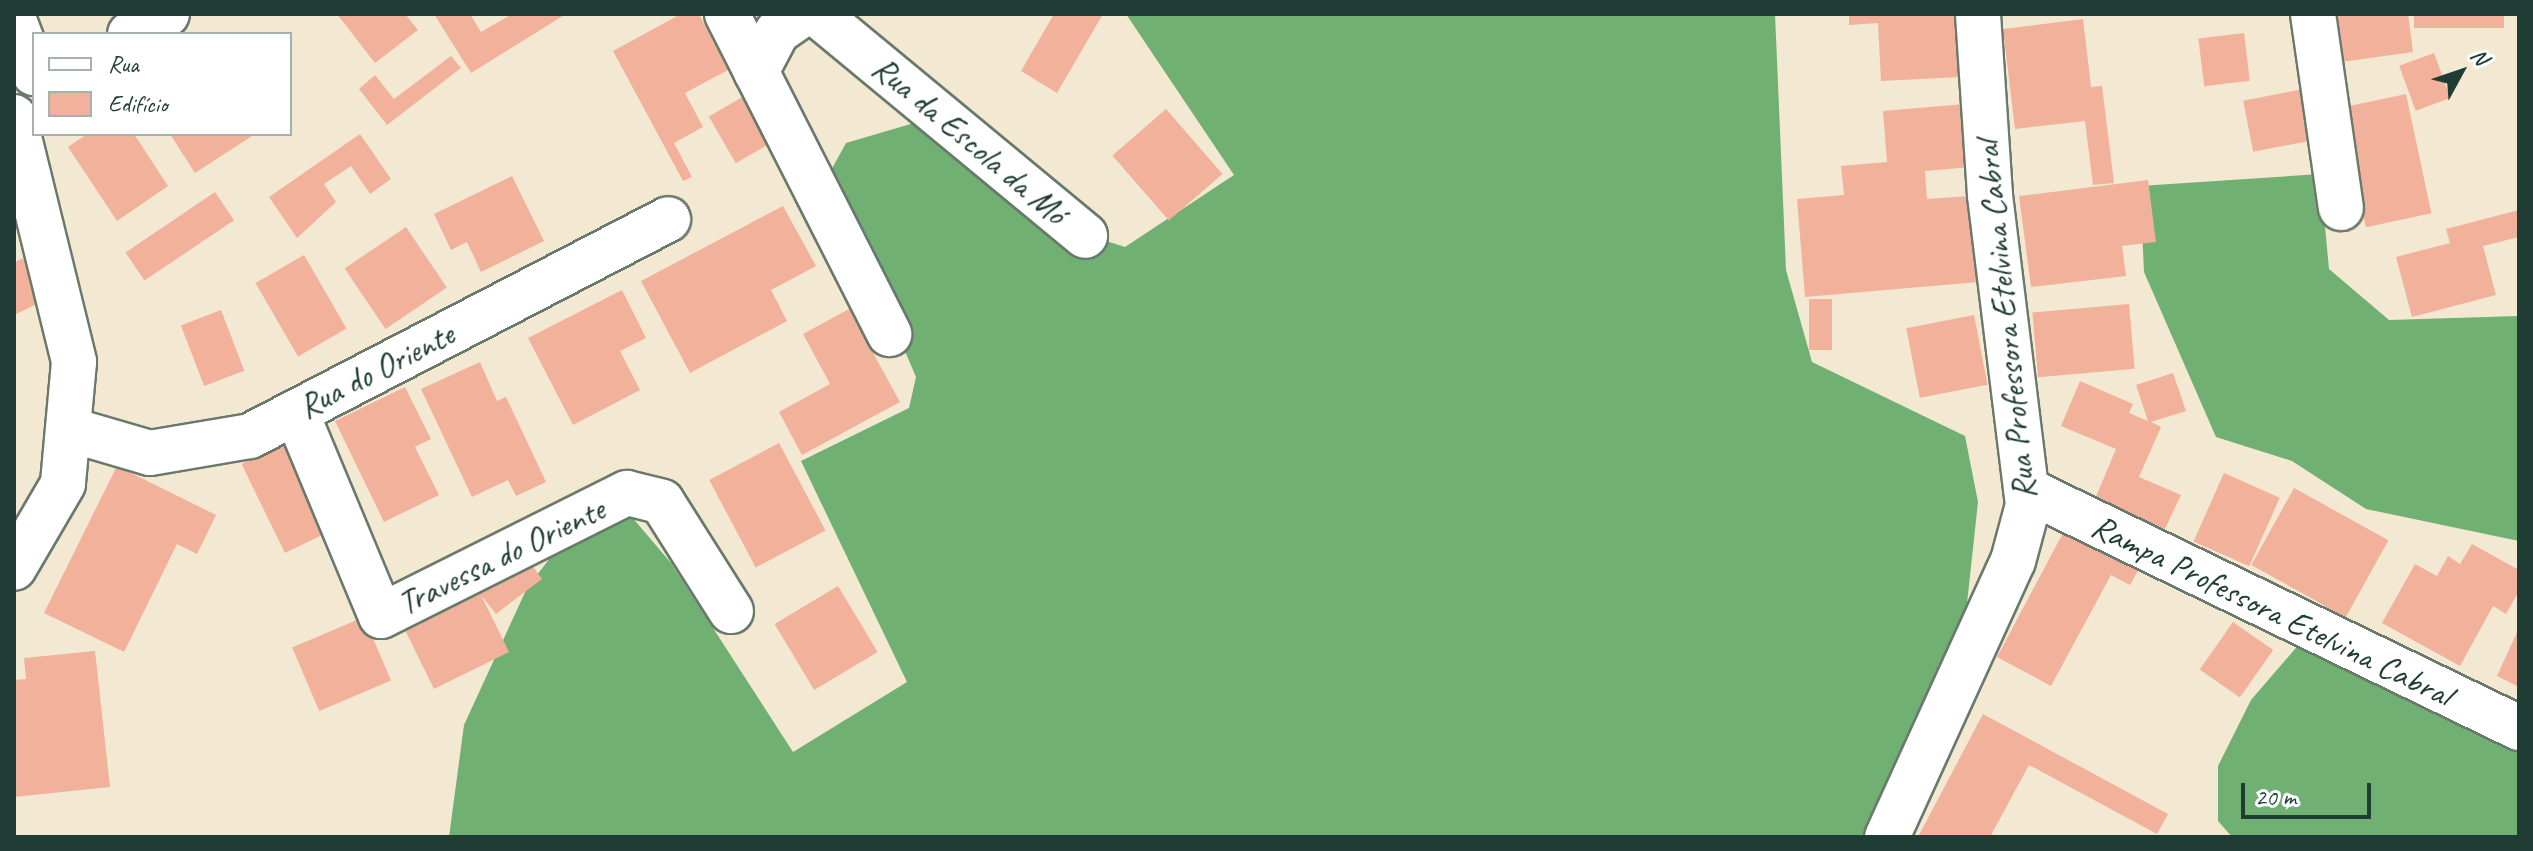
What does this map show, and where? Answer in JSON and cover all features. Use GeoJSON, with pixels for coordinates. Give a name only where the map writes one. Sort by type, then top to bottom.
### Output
{"type":"FeatureCollection","features":[{"type":"Feature","properties":{"kind":"street"},"geometry":{"type":"LineString","coordinates":[[134,32],[167,14]]}},
{"type":"Feature","properties":{"kind":"street"},"geometry":{"type":"LineString","coordinates":[[727,14],[889,334]]}},
{"type":"Feature","properties":{"kind":"street"},"geometry":{"type":"LineString","coordinates":[[756,72],[777,32],[803,14]]}},
{"type":"Feature","properties":{"kind":"street","name":"Rua da Escola da Mó"},"geometry":{"type":"LineString","coordinates":[[817,14],[1085,236]]}},
{"type":"Feature","properties":{"kind":"street","name":"Rua Professora Etelvina Cabral"},"geometry":{"type":"LineString","coordinates":[[1887,837],[2013,561],[2027,490],[1990,195],[1978,14]]}},
{"type":"Feature","properties":{"kind":"street"},"geometry":{"type":"LineString","coordinates":[[2313,14],[2341,208]]}},
{"type":"Feature","properties":{"kind":"street"},"geometry":{"type":"LineString","coordinates":[[14,20],[32,68]]}},
{"type":"Feature","properties":{"kind":"street"},"geometry":{"type":"LineString","coordinates":[[14,94],[32,85]]}},
{"type":"Feature","properties":{"kind":"street"},"geometry":{"type":"LineString","coordinates":[[14,117],[74,362],[63,484],[14,568]]}},
{"type":"Feature","properties":{"kind":"street","name":"Rua do Oriente"},"geometry":{"type":"LineString","coordinates":[[68,429],[150,453],[250,436],[668,219]]}},
{"type":"Feature","properties":{"kind":"street","name":"Travessa do Oriente"},"geometry":{"type":"LineString","coordinates":[[296,412],[381,616],[627,493],[662,502],[731,611]]}},
{"type":"Feature","properties":{"kind":"street","name":"Rampa Professora Etelvina Cabral"},"geometry":{"type":"LineString","coordinates":[[2027,490],[2519,728]]}},
{"type":"Feature","properties":{"kind":"green space"},"geometry":{"type":"Polygon","coordinates":[[[1126,14],[1775,14],[1786,270],[1812,362],[1965,436],[1978,502],[1966,613],[1875,837],[449,837],[464,725],[527,588],[577,523],[631,516],[671,563],[793,752],[907,682],[801,461],[909,408],[916,377],[829,174],[846,143],[914,123],[1033,218],[1125,247],[1234,175],[1126,14]]]}},
{"type":"Feature","properties":{"kind":"green space"},"geometry":{"type":"Polygon","coordinates":[[[2320,174],[2329,269],[2389,320],[2519,316],[2519,541],[2366,509],[2292,461],[2216,437],[2144,272],[2140,186],[2320,174]]]}},
{"type":"Feature","properties":{"kind":"green space"},"geometry":{"type":"Polygon","coordinates":[[[2307,635],[2519,745],[2519,837],[2232,837],[2218,821],[2218,766],[2251,700],[2307,635]]]}},
{"type":"Feature","properties":{"kind":"building"},"geometry":{"type":"Polygon","coordinates":[[[337,14],[405,14],[418,30],[375,63],[337,14]]]}},
{"type":"Feature","properties":{"kind":"building"},"geometry":{"type":"Polygon","coordinates":[[[434,14],[470,14],[481,32],[512,14],[566,14],[471,73],[434,14]]]}},
{"type":"Feature","properties":{"kind":"building"},"geometry":{"type":"Polygon","coordinates":[[[681,14],[699,14],[728,70],[685,93],[703,127],[674,143],[692,177],[683,181],[613,51],[681,14]]]}},
{"type":"Feature","properties":{"kind":"building"},"geometry":{"type":"Polygon","coordinates":[[[1054,14],[1103,14],[1057,93],[1021,71],[1054,14]]]}},
{"type":"Feature","properties":{"kind":"building"},"geometry":{"type":"Polygon","coordinates":[[[1849,14],[1958,14],[1961,77],[1881,81],[1878,23],[1849,25],[1849,14]]]}},
{"type":"Feature","properties":{"kind":"building"},"geometry":{"type":"Polygon","coordinates":[[[2327,14],[2408,14],[2413,52],[2334,63],[2327,14]]]}},
{"type":"Feature","properties":{"kind":"building"},"geometry":{"type":"Polygon","coordinates":[[[2414,14],[2504,14],[2504,28],[2414,28],[2414,14]]]}},
{"type":"Feature","properties":{"kind":"building"},"geometry":{"type":"Polygon","coordinates":[[[2083,19],[2091,87],[2102,86],[2114,183],[2093,185],[2085,121],[2015,129],[2003,29],[2083,19]]]}},
{"type":"Feature","properties":{"kind":"building"},"geometry":{"type":"Polygon","coordinates":[[[2244,33],[2250,81],[2204,86],[2198,39],[2244,33]]]}},
{"type":"Feature","properties":{"kind":"building"},"geometry":{"type":"Polygon","coordinates":[[[2434,53],[2450,98],[2416,111],[2399,66],[2434,53]]]}},
{"type":"Feature","properties":{"kind":"building"},"geometry":{"type":"Polygon","coordinates":[[[451,56],[461,68],[387,125],[359,89],[375,75],[394,99],[451,56]]]}},
{"type":"Feature","properties":{"kind":"building"},"geometry":{"type":"Polygon","coordinates":[[[2309,88],[2319,139],[2253,152],[2243,101],[2309,88]]]}},
{"type":"Feature","properties":{"kind":"building"},"geometry":{"type":"Polygon","coordinates":[[[2406,94],[2431,213],[2366,227],[2340,108],[2406,94]]]}},
{"type":"Feature","properties":{"kind":"building"},"geometry":{"type":"Polygon","coordinates":[[[746,95],[773,142],[736,163],[709,116],[746,95]]]}},
{"type":"Feature","properties":{"kind":"building"},"geometry":{"type":"Polygon","coordinates":[[[1965,104],[1971,167],[1925,171],[1927,199],[1970,196],[1978,282],[1805,297],[1797,199],[1844,195],[1841,166],[1887,162],[1883,111],[1965,104]]]}},
{"type":"Feature","properties":{"kind":"building"},"geometry":{"type":"Polygon","coordinates":[[[1166,109],[1222,174],[1169,220],[1112,156],[1166,109]]]}},
{"type":"Feature","properties":{"kind":"building"},"geometry":{"type":"Polygon","coordinates":[[[360,134],[391,179],[370,194],[351,166],[324,184],[336,202],[297,238],[269,197],[360,134]]]}},
{"type":"Feature","properties":{"kind":"building"},"geometry":{"type":"Polygon","coordinates":[[[84,136],[135,136],[168,186],[117,221],[68,147],[84,136]]]}},
{"type":"Feature","properties":{"kind":"building"},"geometry":{"type":"Polygon","coordinates":[[[171,136],[252,136],[195,173],[171,136]]]}},
{"type":"Feature","properties":{"kind":"building"},"geometry":{"type":"Polygon","coordinates":[[[512,176],[544,241],[481,272],[467,242],[451,250],[434,214],[512,176]]]}},
{"type":"Feature","properties":{"kind":"building"},"geometry":{"type":"Polygon","coordinates":[[[2148,180],[2156,242],[2122,246],[2126,276],[2031,287],[2019,196],[2148,180]]]}},
{"type":"Feature","properties":{"kind":"building"},"geometry":{"type":"Polygon","coordinates":[[[215,192],[234,220],[144,281],[125,252],[215,192]]]}},
{"type":"Feature","properties":{"kind":"building"},"geometry":{"type":"Polygon","coordinates":[[[783,206],[816,266],[771,290],[787,321],[690,373],[641,281],[783,206]]]}},
{"type":"Feature","properties":{"kind":"building"},"geometry":{"type":"Polygon","coordinates":[[[2519,210],[2519,237],[2483,246],[2496,295],[2412,317],[2396,257],[2450,243],[2446,229],[2519,210]]]}},
{"type":"Feature","properties":{"kind":"building"},"geometry":{"type":"Polygon","coordinates":[[[406,227],[447,288],[385,329],[345,268],[406,227]]]}},
{"type":"Feature","properties":{"kind":"building"},"geometry":{"type":"Polygon","coordinates":[[[304,255],[346,329],[298,357],[256,283],[304,255]]]}},
{"type":"Feature","properties":{"kind":"building"},"geometry":{"type":"Polygon","coordinates":[[[23,258],[43,301],[14,315],[14,263],[23,258]]]}},
{"type":"Feature","properties":{"kind":"building"},"geometry":{"type":"Polygon","coordinates":[[[622,290],[646,338],[620,351],[640,390],[573,425],[528,338],[622,290]]]}},
{"type":"Feature","properties":{"kind":"building"},"geometry":{"type":"Polygon","coordinates":[[[1809,299],[1832,299],[1832,350],[1809,350],[1809,299]]]}},
{"type":"Feature","properties":{"kind":"building"},"geometry":{"type":"Polygon","coordinates":[[[2129,304],[2135,369],[2038,377],[2032,312],[2129,304]]]}},
{"type":"Feature","properties":{"kind":"building"},"geometry":{"type":"Polygon","coordinates":[[[849,309],[900,402],[802,455],[779,412],[830,384],[803,334],[849,309]]]}},
{"type":"Feature","properties":{"kind":"building"},"geometry":{"type":"Polygon","coordinates":[[[221,310],[244,371],[204,386],[181,325],[221,310]]]}},
{"type":"Feature","properties":{"kind":"building"},"geometry":{"type":"Polygon","coordinates":[[[1974,315],[1988,385],[1920,398],[1906,328],[1974,315]]]}},
{"type":"Feature","properties":{"kind":"building"},"geometry":{"type":"Polygon","coordinates":[[[480,362],[497,401],[506,397],[546,482],[516,496],[508,480],[472,497],[421,389],[480,362]]]}},
{"type":"Feature","properties":{"kind":"building"},"geometry":{"type":"Polygon","coordinates":[[[2173,373],[2186,411],[2151,422],[2161,427],[2139,477],[2181,495],[2165,529],[2095,499],[2116,449],[2061,426],[2080,381],[2133,404],[2129,413],[2148,421],[2136,385],[2173,373]]]}},
{"type":"Feature","properties":{"kind":"building"},"geometry":{"type":"Polygon","coordinates":[[[405,387],[431,439],[415,447],[439,495],[384,522],[335,421],[405,387]]]}},
{"type":"Feature","properties":{"kind":"building"},"geometry":{"type":"Polygon","coordinates":[[[291,440],[334,529],[285,553],[242,464],[291,440]]]}},
{"type":"Feature","properties":{"kind":"building"},"geometry":{"type":"Polygon","coordinates":[[[779,443],[825,530],[756,568],[709,480],[779,443]]]}},
{"type":"Feature","properties":{"kind":"building"},"geometry":{"type":"Polygon","coordinates":[[[117,466],[216,515],[197,554],[177,544],[124,652],[44,613],[117,466]]]}},
{"type":"Feature","properties":{"kind":"building"},"geometry":{"type":"Polygon","coordinates":[[[2224,473],[2280,498],[2249,566],[2193,542],[2224,473]]]}},
{"type":"Feature","properties":{"kind":"building"},"geometry":{"type":"Polygon","coordinates":[[[2294,488],[2388,540],[2346,617],[2251,565],[2294,488]]]}},
{"type":"Feature","properties":{"kind":"building"},"geometry":{"type":"Polygon","coordinates":[[[2070,520],[2144,560],[2130,585],[2111,575],[2051,686],[1997,657],[2070,520]]]}},
{"type":"Feature","properties":{"kind":"building"},"geometry":{"type":"Polygon","coordinates":[[[2472,544],[2519,570],[2519,591],[2506,614],[2493,606],[2460,666],[2382,623],[2415,564],[2437,576],[2448,556],[2460,564],[2472,544]]]}},
{"type":"Feature","properties":{"kind":"building"},"geometry":{"type":"Polygon","coordinates":[[[521,550],[542,579],[496,614],[481,595],[509,652],[434,689],[402,624],[521,550]]]}},
{"type":"Feature","properties":{"kind":"building"},"geometry":{"type":"Polygon","coordinates":[[[838,586],[878,652],[814,690],[775,624],[838,586]]]}},
{"type":"Feature","properties":{"kind":"building"},"geometry":{"type":"Polygon","coordinates":[[[364,617],[391,681],[319,711],[292,647],[364,617]]]}},
{"type":"Feature","properties":{"kind":"building"},"geometry":{"type":"Polygon","coordinates":[[[2233,622],[2273,650],[2240,698],[2200,670],[2233,622]]]}},
{"type":"Feature","properties":{"kind":"building"},"geometry":{"type":"Polygon","coordinates":[[[2519,628],[2519,687],[2497,676],[2519,628]]]}},
{"type":"Feature","properties":{"kind":"building"},"geometry":{"type":"Polygon","coordinates":[[[95,651],[110,787],[14,797],[14,680],[26,679],[24,658],[95,651]]]}},
{"type":"Feature","properties":{"kind":"building"},"geometry":{"type":"Polygon","coordinates":[[[1983,714],[2168,814],[2157,834],[2029,765],[1990,837],[1918,837],[1983,714]]]}}]}
